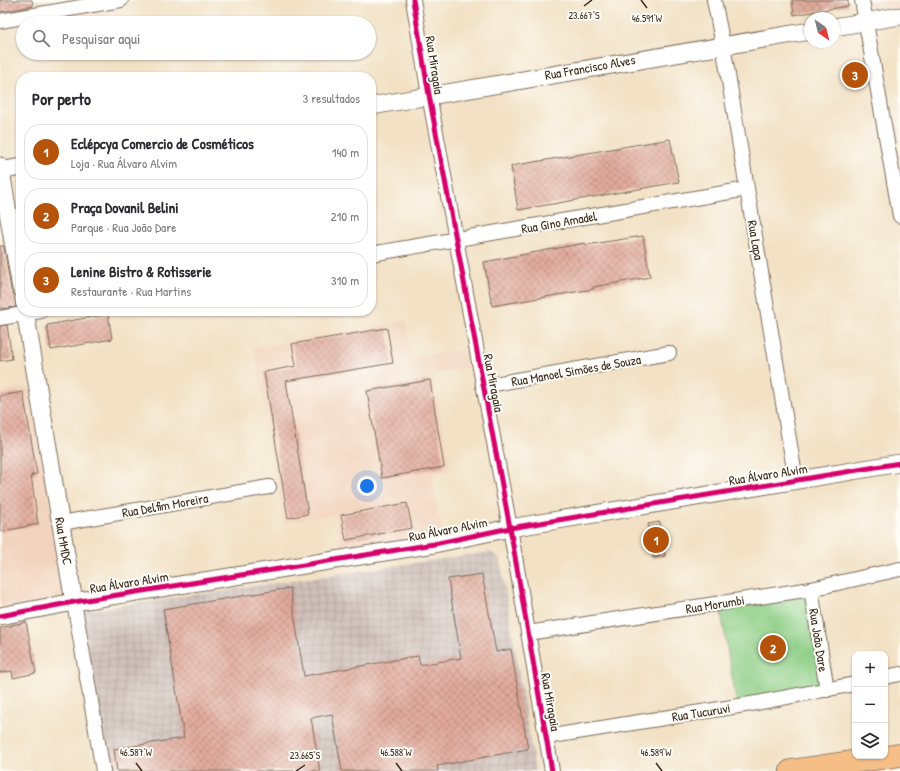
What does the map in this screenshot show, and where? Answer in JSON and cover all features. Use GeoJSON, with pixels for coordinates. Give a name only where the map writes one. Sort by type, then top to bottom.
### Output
{"type":"FeatureCollection","features":[{"type":"Feature","properties":{"kind":"main road"},"geometry":{"type":"LineString","coordinates":[[791,771],[900,755]]}},
{"type":"Feature","properties":{"kind":"street"},"geometry":{"type":"LineString","coordinates":[[29,16],[121,0]]}},
{"type":"Feature","properties":{"kind":"street","name":"Rua Miragaia"},"geometry":{"type":"LineString","coordinates":[[413,0],[429,95],[510,528],[552,771]]}},
{"type":"Feature","properties":{"kind":"street","name":"Rua Lapa"},"geometry":{"type":"LineString","coordinates":[[714,0],[723,44],[796,481]]}},
{"type":"Feature","properties":{"kind":"street"},"geometry":{"type":"LineString","coordinates":[[862,0],[900,216]]}},
{"type":"Feature","properties":{"kind":"street"},"geometry":{"type":"LineString","coordinates":[[840,26],[900,16]]}},
{"type":"Feature","properties":{"kind":"street"},"geometry":{"type":"LineString","coordinates":[[0,21],[16,18]]}},
{"type":"Feature","properties":{"kind":"street","name":"Rua Francisco Alves"},"geometry":{"type":"LineString","coordinates":[[376,105],[723,44],[804,32]]}},
{"type":"Feature","properties":{"kind":"street"},"geometry":{"type":"LineString","coordinates":[[16,167],[0,169],[16,260]]}},
{"type":"Feature","properties":{"kind":"street","name":"Rua Gino Amadel"},"geometry":{"type":"LineString","coordinates":[[376,253],[747,189]]}},
{"type":"Feature","properties":{"kind":"street"},"geometry":{"type":"LineString","coordinates":[[0,318],[16,315]]}},
{"type":"Feature","properties":{"kind":"street","name":"Rua MMDC"},"geometry":{"type":"LineString","coordinates":[[31,316],[60,523],[103,771]]}},
{"type":"Feature","properties":{"kind":"street","name":"Rua Manoel Simões de Souza"},"geometry":{"type":"LineString","coordinates":[[483,386],[669,353]]}},
{"type":"Feature","properties":{"kind":"street","name":"Rua Álvaro Alvim"},"geometry":{"type":"LineString","coordinates":[[0,616],[74,602],[434,544],[510,528],[900,463]]}},
{"type":"Feature","properties":{"kind":"street","name":"Rua Delfim Moreira"},"geometry":{"type":"LineString","coordinates":[[60,523],[269,487]]}},
{"type":"Feature","properties":{"kind":"street","name":"Rua Morumbi"},"geometry":{"type":"LineString","coordinates":[[528,632],[810,590],[900,569]]}},
{"type":"Feature","properties":{"kind":"street","name":"Rua João Dare"},"geometry":{"type":"LineString","coordinates":[[810,590],[827,690]]}},
{"type":"Feature","properties":{"kind":"street"},"geometry":{"type":"LineString","coordinates":[[888,676],[900,674]]}},
{"type":"Feature","properties":{"kind":"street","name":"Rua Tucuruvi"},"geometry":{"type":"LineString","coordinates":[[546,737],[757,703],[852,685]]}},
{"type":"Feature","properties":{"kind":"shaded area"},"geometry":{"type":"Polygon","coordinates":[[[868,0],[900,0],[900,12],[871,17],[868,0]]]}},
{"type":"Feature","properties":{"kind":"shaded area"},"geometry":{"type":"Polygon","coordinates":[[[406,321],[412,358],[464,349],[467,368],[433,374],[450,470],[432,473],[442,532],[342,551],[335,514],[284,523],[254,348],[406,321]]]}},
{"type":"Feature","properties":{"kind":"shaded area"},"geometry":{"type":"Polygon","coordinates":[[[29,387],[67,597],[0,609],[0,392],[29,387]]]}},
{"type":"Feature","properties":{"kind":"shaded area"},"geometry":{"type":"Polygon","coordinates":[[[490,552],[500,558],[535,771],[105,771],[82,611],[490,552]]]}},
{"type":"Feature","properties":{"kind":"green space"},"geometry":{"type":"Polygon","coordinates":[[[809,593],[825,688],[737,704],[720,607],[809,593]]]}},
{"type":"Feature","properties":{"kind":"building"},"geometry":{"type":"Polygon","coordinates":[[[0,0],[32,0],[33,6],[0,12],[0,0]]]}},
{"type":"Feature","properties":{"kind":"building"},"geometry":{"type":"Polygon","coordinates":[[[792,0],[848,0],[848,6],[804,12],[804,13],[794,15],[792,0]]]}},
{"type":"Feature","properties":{"kind":"building"},"geometry":{"type":"Polygon","coordinates":[[[670,139],[679,182],[518,210],[511,166],[670,139]]]}},
{"type":"Feature","properties":{"kind":"building"},"geometry":{"type":"Polygon","coordinates":[[[643,236],[650,277],[593,287],[593,289],[492,306],[484,262],[585,243],[586,245],[643,236]]]}},
{"type":"Feature","properties":{"kind":"building"},"geometry":{"type":"Polygon","coordinates":[[[0,246],[4,246],[11,290],[14,295],[16,307],[0,309],[0,246]]]}},
{"type":"Feature","properties":{"kind":"building"},"geometry":{"type":"Polygon","coordinates":[[[97,316],[108,316],[112,339],[51,350],[47,325],[97,316]]]}},
{"type":"Feature","properties":{"kind":"building"},"geometry":{"type":"Polygon","coordinates":[[[7,325],[12,359],[0,361],[0,326],[7,325]]]}},
{"type":"Feature","properties":{"kind":"building"},"geometry":{"type":"Polygon","coordinates":[[[387,328],[393,363],[286,381],[308,514],[288,518],[264,372],[296,366],[292,344],[387,328]]]}},
{"type":"Feature","properties":{"kind":"building"},"geometry":{"type":"Polygon","coordinates":[[[430,380],[444,467],[382,478],[367,391],[430,380]]]}},
{"type":"Feature","properties":{"kind":"building"},"geometry":{"type":"Polygon","coordinates":[[[23,392],[37,474],[31,475],[38,524],[0,532],[0,396],[23,392]]]}},
{"type":"Feature","properties":{"kind":"building"},"geometry":{"type":"Polygon","coordinates":[[[407,503],[412,528],[346,540],[341,515],[407,503]]]}},
{"type":"Feature","properties":{"kind":"building"},"geometry":{"type":"Polygon","coordinates":[[[660,522],[665,556],[653,558],[648,524],[660,522]]]}},
{"type":"Feature","properties":{"kind":"building"},"geometry":{"type":"Polygon","coordinates":[[[482,574],[496,652],[511,649],[528,749],[437,766],[438,771],[342,771],[332,714],[311,718],[320,771],[117,771],[114,749],[184,738],[163,609],[290,588],[304,676],[418,656],[420,665],[461,658],[448,579],[482,574]]]}},
{"type":"Feature","properties":{"kind":"building"},"geometry":{"type":"Polygon","coordinates":[[[26,622],[36,673],[13,678],[12,671],[0,673],[0,628],[26,622]]]}},
{"type":"Feature","properties":{"kind":"cycle path"},"geometry":{"type":"LineString","coordinates":[[413,0],[429,95],[510,528],[552,771]]}},
{"type":"Feature","properties":{"kind":"cycle path"},"geometry":{"type":"LineString","coordinates":[[0,616],[74,602],[434,544],[510,528],[900,463]]}},
{"type":"Feature","properties":{"kind":"place","name":"Lenine Bistro & Rotisserie"},"geometry":{"type":"Point","coordinates":[855,75]}},
{"type":"Feature","properties":{"kind":"place","name":"Eclépcya Comercio de Cosméticos"},"geometry":{"type":"Point","coordinates":[656,540]}},
{"type":"Feature","properties":{"kind":"place","name":"Praça Dovanil Belini"},"geometry":{"type":"Point","coordinates":[773,648]}}]}
